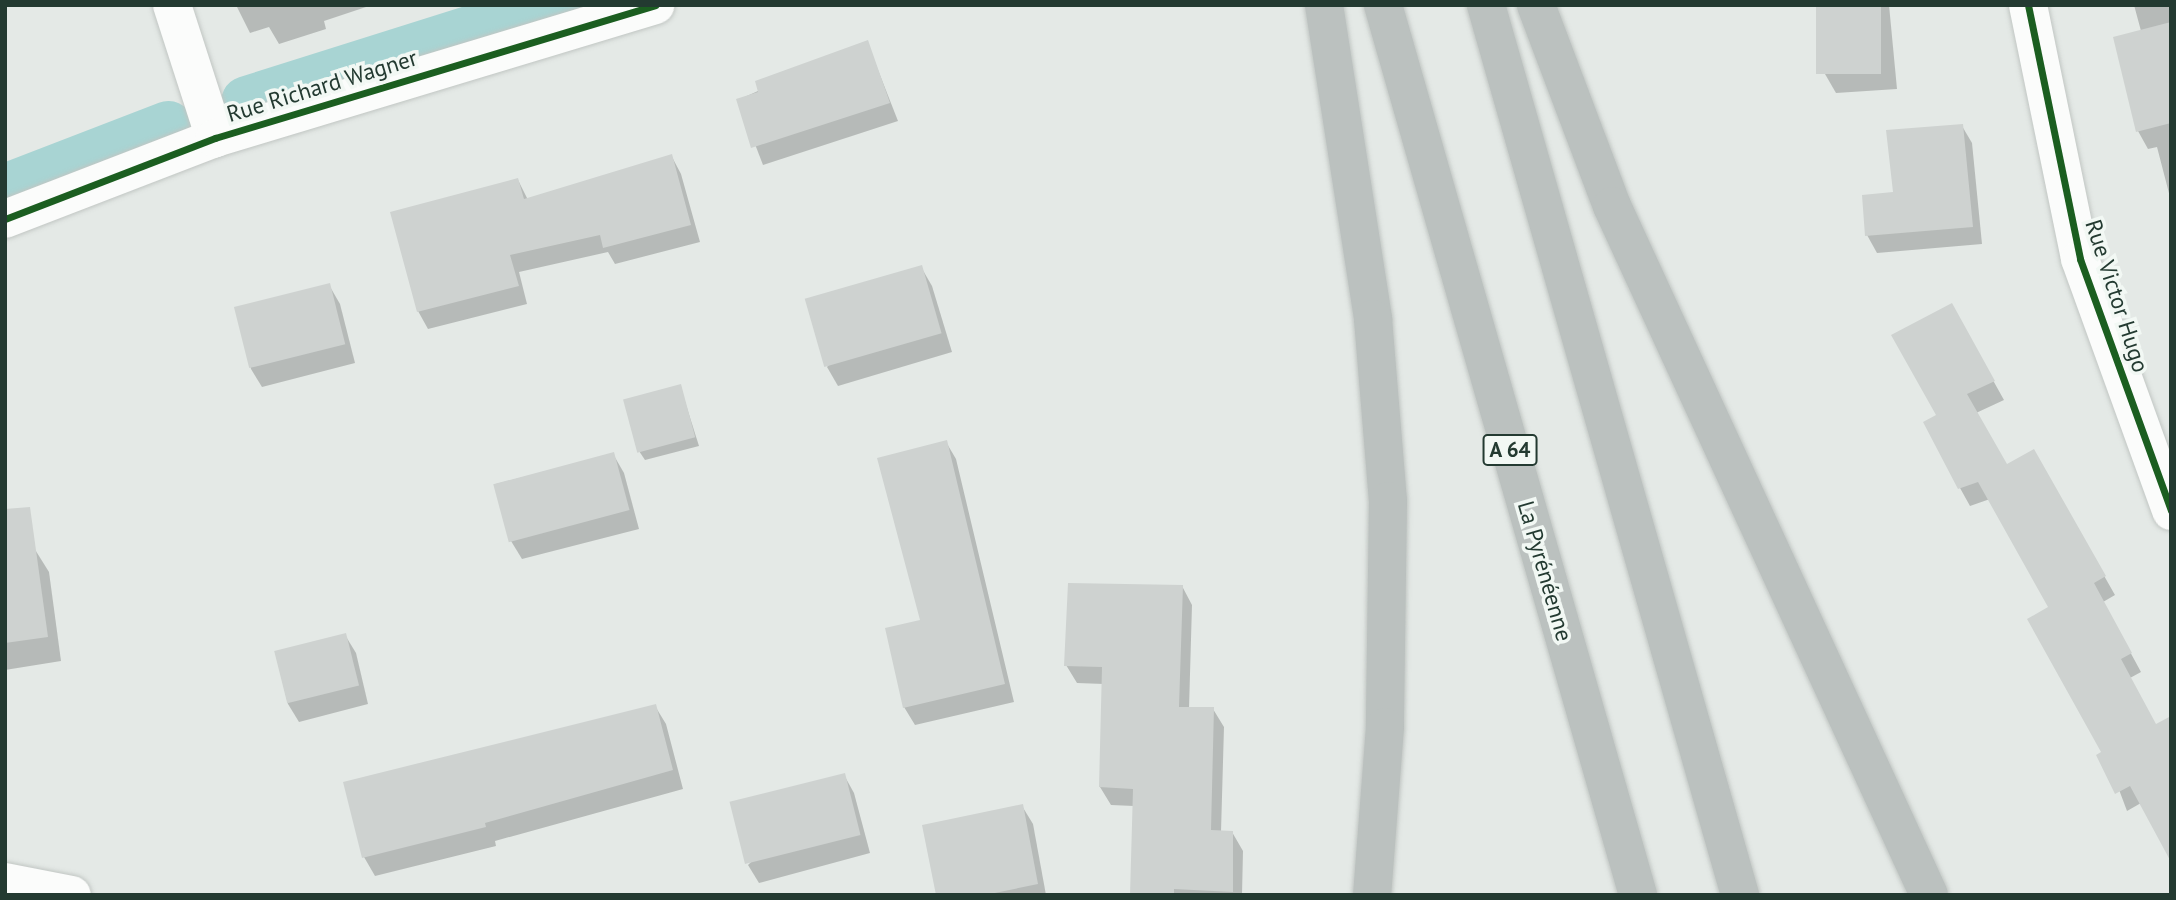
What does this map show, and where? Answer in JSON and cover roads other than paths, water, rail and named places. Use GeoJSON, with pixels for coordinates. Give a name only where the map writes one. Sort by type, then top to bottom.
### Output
{"type":"FeatureCollection","features":[{"type":"Feature","properties":{"kind":"highway"},"geometry":{"type":"LineString","coordinates":[[1324,5],[1373,318],[1388,501],[1385,727],[1372,895]]}},
{"type":"Feature","properties":{"kind":"highway","name":"La Pyrénéenne"},"geometry":{"type":"LineString","coordinates":[[1383,5],[1638,895]]}},
{"type":"Feature","properties":{"kind":"highway"},"geometry":{"type":"LineString","coordinates":[[1486,5],[1740,895]]}},
{"type":"Feature","properties":{"kind":"highway"},"geometry":{"type":"LineString","coordinates":[[1536,5],[1612,206],[1929,895]]}},
{"type":"Feature","properties":{"kind":"street"},"geometry":{"type":"LineString","coordinates":[[172,5],[215,138]]}},
{"type":"Feature","properties":{"kind":"street","name":"Rue Richard Wagner"},"geometry":{"type":"LineString","coordinates":[[5,219],[215,138],[655,5]]}},
{"type":"Feature","properties":{"kind":"street","name":"Rue Victor Hugo"},"geometry":{"type":"LineString","coordinates":[[2028,5],[2080,259],[2171,511]]}},
{"type":"Feature","properties":{"kind":"street"},"geometry":{"type":"LineString","coordinates":[[5,882],[72,895]]}},
{"type":"Feature","properties":{"kind":"waterway"},"geometry":{"type":"LineString","coordinates":[[247,102],[554,5]]}},
{"type":"Feature","properties":{"kind":"waterway"},"geometry":{"type":"LineString","coordinates":[[5,190],[168,127]]}}]}
